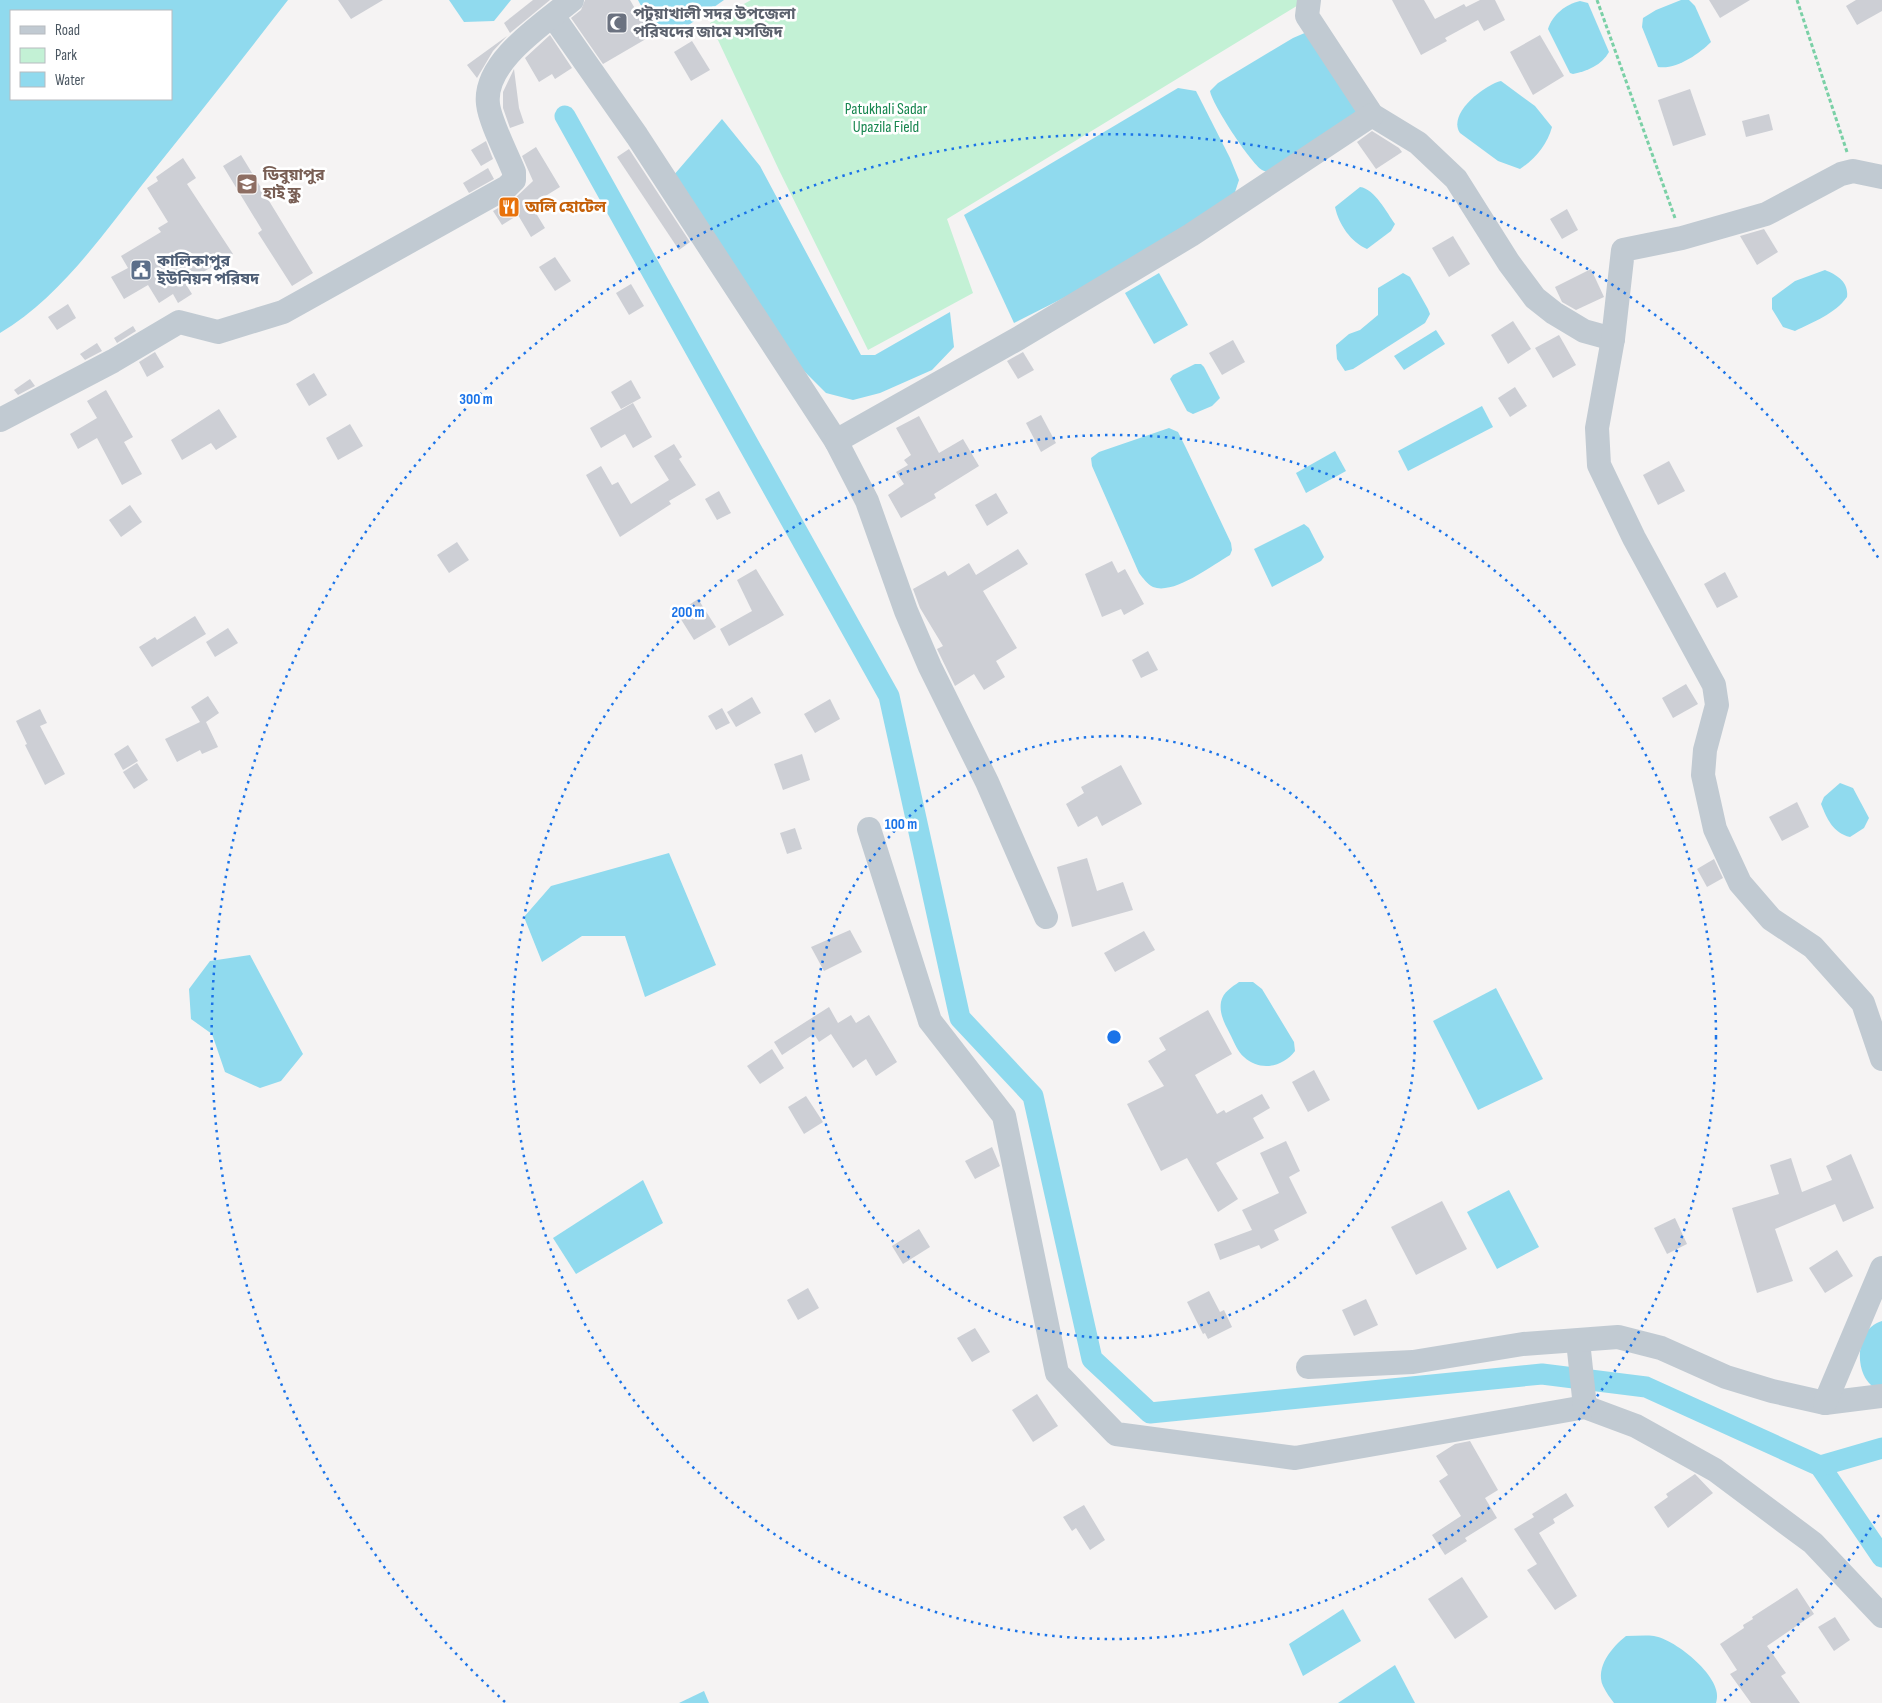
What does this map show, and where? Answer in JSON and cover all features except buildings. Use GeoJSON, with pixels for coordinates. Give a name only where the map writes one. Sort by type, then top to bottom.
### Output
{"type":"FeatureCollection","features":[{"type":"Feature","properties":{"kind":"street"},"geometry":{"type":"LineString","coordinates":[[0,420],[113,361],[179,322],[218,332],[283,312],[507,187],[514,180],[514,172],[488,106],[490,80],[500,64],[572,0]]}},
{"type":"Feature","properties":{"kind":"street"},"geometry":{"type":"LineString","coordinates":[[1309,0],[1307,16],[1372,114],[1418,143],[1456,180],[1525,285],[1543,305],[1584,331],[1613,339]]}},
{"type":"Feature","properties":{"kind":"street"},"geometry":{"type":"LineString","coordinates":[[553,16],[637,136],[836,441],[867,501],[906,611],[930,667],[986,782],[1046,917]]}},
{"type":"Feature","properties":{"kind":"street"},"geometry":{"type":"LineString","coordinates":[[836,441],[1019,338],[1191,235],[1372,114]]}},
{"type":"Feature","properties":{"kind":"street"},"geometry":{"type":"LineString","coordinates":[[1882,177],[1853,171],[1829,180],[1766,214],[1682,238],[1623,250],[1613,339],[1597,428],[1599,465],[1634,538],[1714,685],[1717,705],[1705,750],[1703,775],[1715,829],[1740,883],[1771,919],[1813,947],[1863,1003],[1882,1059]]}},
{"type":"Feature","properties":{"kind":"street"},"geometry":{"type":"LineString","coordinates":[[869,829],[930,1021],[1004,1116],[1057,1373],[1116,1434],[1296,1458],[1585,1407],[1636,1426],[1714,1470],[1813,1543],[1882,1616]]}},
{"type":"Feature","properties":{"kind":"street"},"geometry":{"type":"LineString","coordinates":[[1825,1403],[1882,1268]]}},
{"type":"Feature","properties":{"kind":"street"},"geometry":{"type":"LineString","coordinates":[[1308,1367],[1413,1362],[1524,1344],[1618,1337],[1661,1348],[1726,1377],[1772,1391],[1825,1403],[1882,1396]]}},
{"type":"Feature","properties":{"kind":"street"},"geometry":{"type":"LineString","coordinates":[[1578,1341],[1585,1407]]}},
{"type":"Feature","properties":{"kind":"path"},"geometry":{"type":"LineString","coordinates":[[1596,0],[1682,238]]}},
{"type":"Feature","properties":{"kind":"path"},"geometry":{"type":"LineString","coordinates":[[1797,0],[1853,171]]}},
{"type":"Feature","properties":{"kind":"green space","name":"Patukhali Sadar Upazila Field"},"geometry":{"type":"Polygon","coordinates":[[[751,0],[1300,0],[1300,4],[947,219],[973,293],[868,350],[779,170],[710,23],[751,0]]]}},
{"type":"Feature","properties":{"kind":"water"},"geometry":{"type":"Polygon","coordinates":[[[0,0],[288,0],[94,246],[60,285],[21,319],[0,333],[0,0]]]}},
{"type":"Feature","properties":{"kind":"water"},"geometry":{"type":"Polygon","coordinates":[[[449,0],[511,0],[494,21],[464,22],[449,0]]]}},
{"type":"Feature","properties":{"kind":"water"},"geometry":{"type":"Polygon","coordinates":[[[638,0],[724,0],[683,29],[660,25],[655,22],[647,15],[638,0]]]}},
{"type":"Feature","properties":{"kind":"water"},"geometry":{"type":"Polygon","coordinates":[[[1681,0],[1689,0],[1695,6],[1711,42],[1694,56],[1680,64],[1658,67],[1642,27],[1643,18],[1656,10],[1681,0]]]}},
{"type":"Feature","properties":{"kind":"water"},"geometry":{"type":"Polygon","coordinates":[[[1580,1],[1588,3],[1609,52],[1594,67],[1573,74],[1570,73],[1548,29],[1560,11],[1580,1]]]}},
{"type":"Feature","properties":{"kind":"water"},"geometry":{"type":"Polygon","coordinates":[[[1307,32],[1357,110],[1352,118],[1269,173],[1256,165],[1241,145],[1217,108],[1210,91],[1218,83],[1293,38],[1307,32]]]}},
{"type":"Feature","properties":{"kind":"water"},"geometry":{"type":"Polygon","coordinates":[[[1501,81],[1535,106],[1552,127],[1540,151],[1520,169],[1498,161],[1460,133],[1457,125],[1463,109],[1469,101],[1486,88],[1501,81]]]}},
{"type":"Feature","properties":{"kind":"water"},"geometry":{"type":"Polygon","coordinates":[[[1178,88],[1196,91],[1230,158],[1239,180],[1233,198],[1089,285],[1014,323],[964,215],[1178,88]]]}},
{"type":"Feature","properties":{"kind":"water"},"geometry":{"type":"Polygon","coordinates":[[[722,119],[760,166],[861,355],[875,355],[950,312],[954,347],[932,370],[880,393],[853,400],[826,393],[784,351],[673,176],[722,119]]]}},
{"type":"Feature","properties":{"kind":"water"},"geometry":{"type":"Polygon","coordinates":[[[1360,187],[1371,192],[1376,197],[1395,224],[1391,231],[1367,249],[1346,232],[1339,220],[1335,207],[1360,187]]]}},
{"type":"Feature","properties":{"kind":"water"},"geometry":{"type":"Polygon","coordinates":[[[1825,270],[1834,274],[1844,283],[1847,297],[1830,313],[1795,331],[1783,327],[1772,309],[1772,298],[1795,281],[1825,270]]]}},
{"type":"Feature","properties":{"kind":"water"},"geometry":{"type":"Polygon","coordinates":[[[1159,273],[1188,325],[1154,344],[1125,293],[1159,273]]]}},
{"type":"Feature","properties":{"kind":"water"},"geometry":{"type":"Polygon","coordinates":[[[1403,273],[1410,277],[1428,309],[1430,314],[1425,323],[1353,369],[1345,371],[1337,359],[1336,345],[1349,334],[1360,330],[1378,315],[1378,288],[1403,273]]]}},
{"type":"Feature","properties":{"kind":"water"},"geometry":{"type":"Polygon","coordinates":[[[1436,330],[1445,344],[1404,370],[1394,356],[1436,330]]]}},
{"type":"Feature","properties":{"kind":"water"},"geometry":{"type":"Polygon","coordinates":[[[1195,364],[1201,364],[1204,367],[1220,398],[1212,406],[1193,414],[1187,411],[1170,379],[1173,375],[1195,364]]]}},
{"type":"Feature","properties":{"kind":"water"},"geometry":{"type":"Polygon","coordinates":[[[1482,406],[1493,427],[1408,471],[1398,451],[1482,406]]]}},
{"type":"Feature","properties":{"kind":"water"},"geometry":{"type":"Polygon","coordinates":[[[1169,428],[1178,432],[1231,543],[1232,550],[1230,555],[1192,578],[1171,587],[1162,588],[1151,586],[1139,573],[1092,466],[1091,458],[1099,452],[1169,428]]]}},
{"type":"Feature","properties":{"kind":"water"},"geometry":{"type":"Polygon","coordinates":[[[1335,451],[1346,471],[1306,493],[1296,473],[1335,451]]]}},
{"type":"Feature","properties":{"kind":"water"},"geometry":{"type":"Polygon","coordinates":[[[1304,524],[1309,528],[1324,557],[1321,561],[1272,587],[1254,549],[1304,524]]]}},
{"type":"Feature","properties":{"kind":"water"},"geometry":{"type":"Polygon","coordinates":[[[1840,783],[1853,788],[1869,818],[1864,828],[1850,837],[1835,829],[1828,820],[1821,804],[1824,797],[1840,783]]]}},
{"type":"Feature","properties":{"kind":"water"},"geometry":{"type":"Polygon","coordinates":[[[669,853],[716,965],[645,997],[625,936],[582,936],[542,962],[524,917],[551,886],[669,853]]]}},
{"type":"Feature","properties":{"kind":"water"},"geometry":{"type":"Polygon","coordinates":[[[250,955],[303,1054],[281,1081],[260,1088],[225,1072],[212,1034],[191,1019],[189,989],[210,961],[250,955]]]}},
{"type":"Feature","properties":{"kind":"water"},"geometry":{"type":"Polygon","coordinates":[[[1239,982],[1253,982],[1262,989],[1294,1042],[1295,1051],[1284,1061],[1271,1066],[1257,1065],[1244,1057],[1236,1047],[1223,1019],[1221,1002],[1226,993],[1239,982]]]}},
{"type":"Feature","properties":{"kind":"water"},"geometry":{"type":"Polygon","coordinates":[[[1496,988],[1543,1079],[1478,1110],[1433,1021],[1496,988]]]}},
{"type":"Feature","properties":{"kind":"water"},"geometry":{"type":"Polygon","coordinates":[[[643,1180],[663,1223],[576,1274],[553,1238],[643,1180]]]}},
{"type":"Feature","properties":{"kind":"water"},"geometry":{"type":"Polygon","coordinates":[[[1509,1190],[1539,1247],[1497,1269],[1467,1212],[1509,1190]]]}},
{"type":"Feature","properties":{"kind":"water"},"geometry":{"type":"Polygon","coordinates":[[[1882,1321],[1882,1390],[1873,1387],[1866,1379],[1860,1358],[1861,1346],[1865,1335],[1872,1326],[1882,1321]]]}},
{"type":"Feature","properties":{"kind":"water"},"geometry":{"type":"Polygon","coordinates":[[[1343,1609],[1361,1641],[1303,1676],[1289,1644],[1343,1609]]]}},
{"type":"Feature","properties":{"kind":"water"},"geometry":{"type":"Polygon","coordinates":[[[1626,1636],[1654,1636],[1674,1644],[1685,1652],[1697,1662],[1713,1683],[1717,1693],[1716,1703],[1614,1703],[1603,1686],[1601,1672],[1610,1652],[1626,1636]]]}},
{"type":"Feature","properties":{"kind":"water"},"geometry":{"type":"Polygon","coordinates":[[[1395,1665],[1415,1703],[1338,1703],[1395,1665]]]}},
{"type":"Feature","properties":{"kind":"water"},"geometry":{"type":"Polygon","coordinates":[[[704,1691],[709,1703],[679,1703],[704,1691]]]}},
{"type":"Feature","properties":{"kind":"waterway"},"geometry":{"type":"LineString","coordinates":[[565,116],[889,696],[960,1018],[1033,1096],[1092,1359],[1150,1413],[1542,1374],[1646,1387],[1820,1466],[1882,1557]]}},
{"type":"Feature","properties":{"kind":"waterway"},"geometry":{"type":"LineString","coordinates":[[1820,1466],[1882,1448]]}},
{"type":"Feature","properties":{"kind":"place","name":"পটুয়াখালী সদর উপজেলা পরিষদের জামে মসজিদ"},"geometry":{"type":"Point","coordinates":[617,23]}},
{"type":"Feature","properties":{"kind":"place","name":"ডিবুয়াপুর হাই স্কুল"},"geometry":{"type":"Point","coordinates":[247,184]}},
{"type":"Feature","properties":{"kind":"place","name":"অলি হোটেল"},"geometry":{"type":"Point","coordinates":[509,207]}},
{"type":"Feature","properties":{"kind":"place","name":"কালিকাপুর ইউনিয়ন পরিষদ"},"geometry":{"type":"Point","coordinates":[141,270]}}]}
